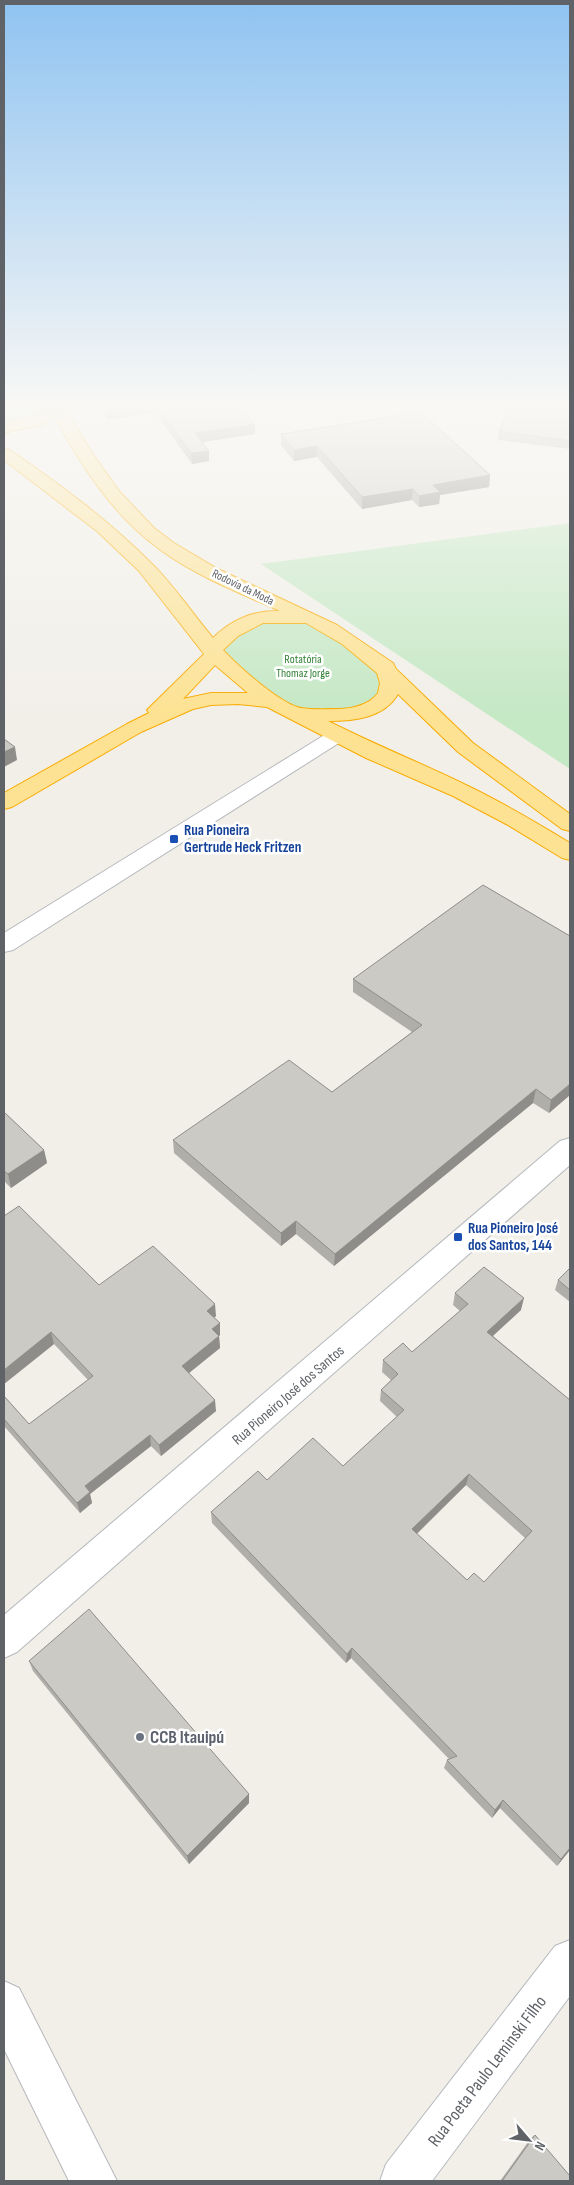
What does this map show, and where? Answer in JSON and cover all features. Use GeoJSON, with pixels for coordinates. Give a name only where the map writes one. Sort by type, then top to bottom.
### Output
{"type":"FeatureCollection","features":[{"type":"Feature","properties":{"kind":"highway"},"geometry":{"type":"LineString","coordinates":[[82,511],[111,534],[145,567],[214,652],[233,672],[278,704],[374,753],[461,791],[516,820],[570,853]]}},
{"type":"Feature","properties":{"kind":"highway","name":"Rodovia da Moda"},"geometry":{"type":"LineString","coordinates":[[128,511],[145,529],[190,561],[319,623]]}},
{"type":"Feature","properties":{"kind":"highway"},"geometry":{"type":"LineString","coordinates":[[134,728],[180,691],[233,628],[253,620],[290,617],[319,623],[349,640],[386,667],[452,736],[570,824]]}},
{"type":"Feature","properties":{"kind":"highway"},"geometry":{"type":"LineString","coordinates":[[4,802],[134,728],[187,704],[211,699],[238,698],[278,704],[310,714],[338,716],[359,713],[376,706],[386,696],[390,684],[386,667]]}},
{"type":"Feature","properties":{"kind":"street"},"geometry":{"type":"LineString","coordinates":[[4,944],[338,735]]}},
{"type":"Feature","properties":{"kind":"street","name":"Rua Pioneiro José dos Santos"},"geometry":{"type":"LineString","coordinates":[[4,1639],[570,1149]]}},
{"type":"Feature","properties":{"kind":"street","name":"Rua Poeta Paulo Leminski Filho"},"geometry":{"type":"LineString","coordinates":[[403,2181],[570,1961]]}},
{"type":"Feature","properties":{"kind":"street"},"geometry":{"type":"LineString","coordinates":[[4,2003],[94,2181]]}},
{"type":"Feature","properties":{"kind":"green space"},"geometry":{"type":"Polygon","coordinates":[[[570,523],[570,769],[261,564],[556,525],[570,523]]]}},
{"type":"Feature","properties":{"kind":"green space","name":"Rotatória Thomaz Jorge"},"geometry":{"type":"Polygon","coordinates":[[[253,620],[319,623],[390,684],[359,713],[285,708],[215,654],[253,620]]]}},
{"type":"Feature","properties":{"kind":"building"},"geometry":{"type":"Polygon","coordinates":[[[4,739],[15,747],[4,752],[4,739]]]}},
{"type":"Feature","properties":{"kind":"building"},"geometry":{"type":"Polygon","coordinates":[[[483,885],[570,936],[570,1084],[551,1100],[536,1089],[335,1254],[296,1221],[281,1233],[173,1140],[289,1060],[332,1092],[422,1025],[353,979],[483,885]]]}},
{"type":"Feature","properties":{"kind":"building"},"geometry":{"type":"Polygon","coordinates":[[[4,1112],[44,1150],[8,1174],[4,1171],[4,1112]]]}},
{"type":"Feature","properties":{"kind":"building"},"geometry":{"type":"Polygon","coordinates":[[[19,1206],[99,1285],[153,1246],[215,1304],[207,1311],[220,1323],[212,1329],[219,1336],[182,1366],[215,1400],[159,1445],[150,1435],[85,1486],[90,1492],[77,1503],[4,1419],[4,1396],[29,1424],[93,1376],[51,1332],[4,1370],[4,1216],[19,1206]]]}},
{"type":"Feature","properties":{"kind":"building"},"geometry":{"type":"Polygon","coordinates":[[[484,1267],[524,1298],[487,1332],[570,1400],[570,1848],[561,1859],[503,1800],[495,1810],[447,1760],[457,1756],[352,1648],[347,1654],[211,1512],[258,1471],[267,1480],[313,1438],[343,1466],[404,1410],[381,1390],[398,1374],[383,1360],[403,1343],[412,1352],[468,1304],[455,1293],[484,1267]],[[469,1474],[412,1529],[467,1580],[474,1573],[484,1582],[532,1531],[469,1474]]]}},
{"type":"Feature","properties":{"kind":"building"},"geometry":{"type":"Polygon","coordinates":[[[570,1268],[570,1290],[558,1280],[570,1268]]]}},
{"type":"Feature","properties":{"kind":"building","name":"CCB Itauipú"},"geometry":{"type":"Polygon","coordinates":[[[89,1609],[249,1794],[187,1856],[29,1661],[89,1609]]]}},
{"type":"Feature","properties":{"kind":"building"},"geometry":{"type":"Polygon","coordinates":[[[535,2135],[570,2176],[570,2181],[502,2181],[535,2135]]]}},
{"type":"Feature","properties":{"kind":"place","name":"Rua Pioneira Gertrude Heck Fritzen"},"geometry":{"type":"Point","coordinates":[174,839]}},
{"type":"Feature","properties":{"kind":"place","name":"Rua Pioneiro José dos Santos, 144"},"geometry":{"type":"Point","coordinates":[458,1237]}},
{"type":"Feature","properties":{"kind":"place","name":"CCB Itauipú"},"geometry":{"type":"Point","coordinates":[140,1737]}}]}
